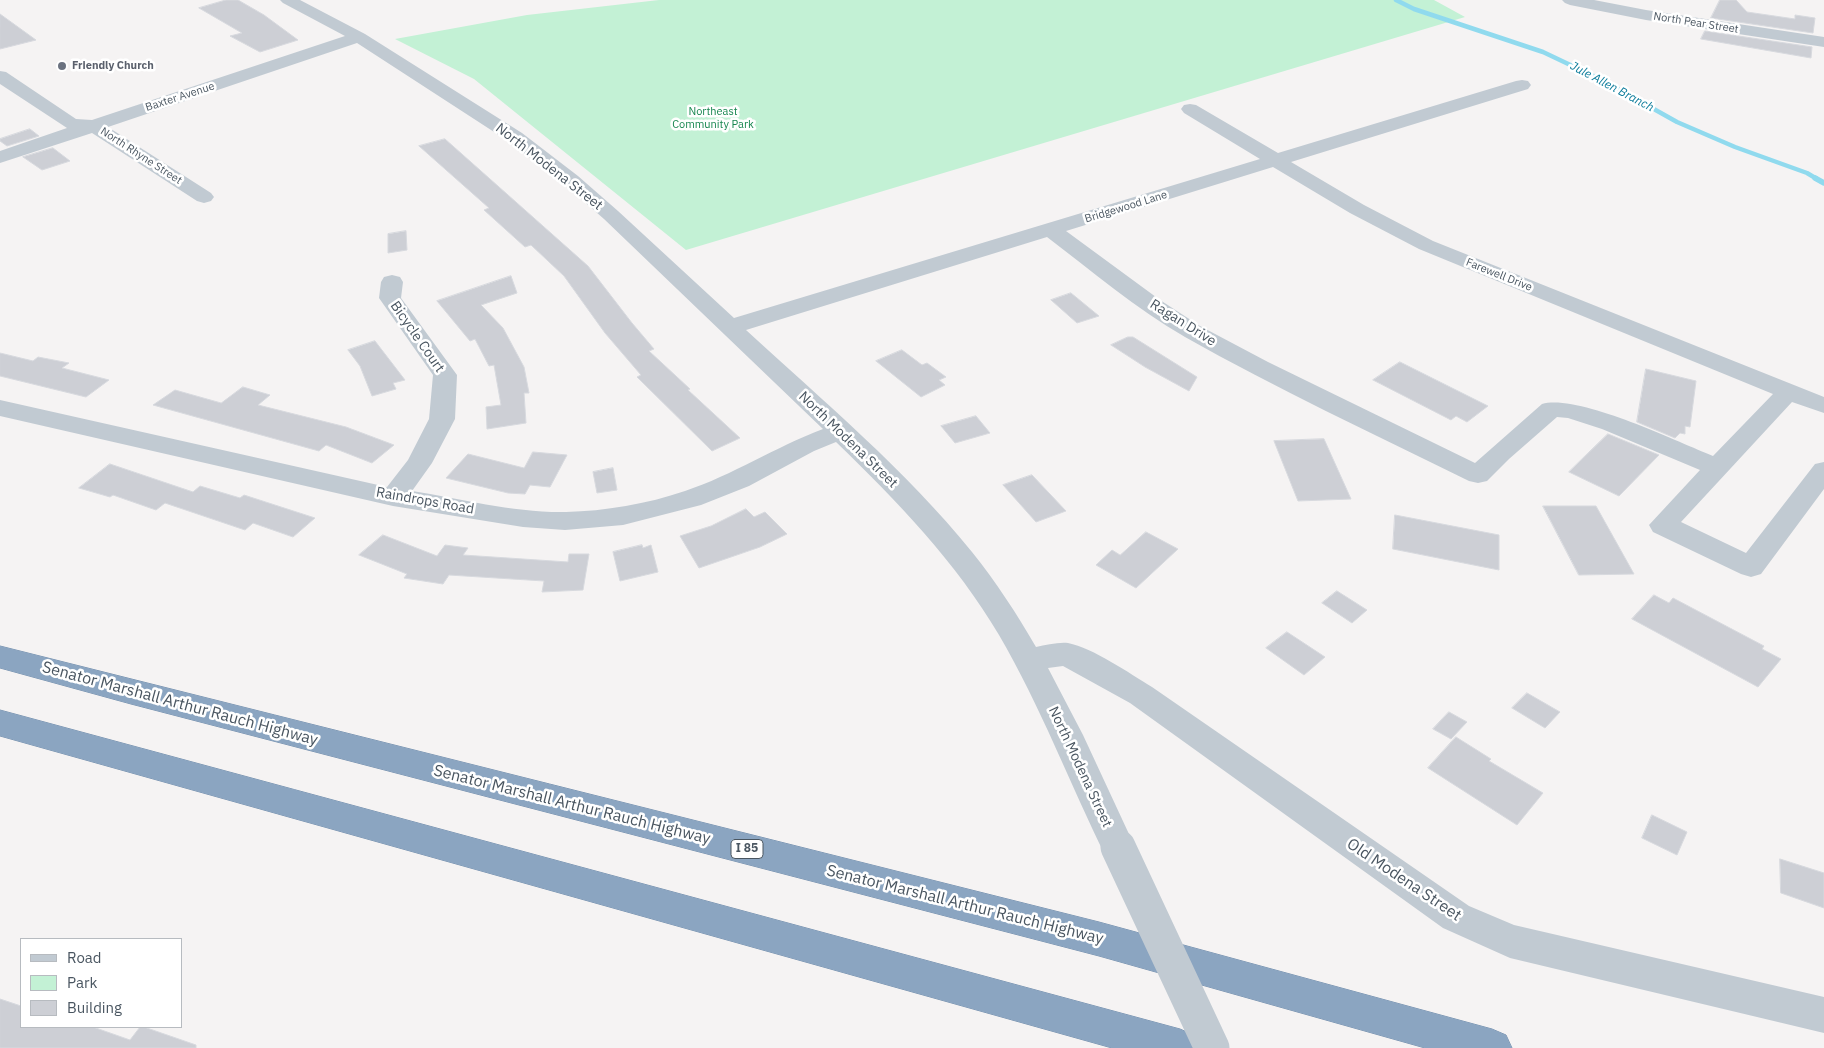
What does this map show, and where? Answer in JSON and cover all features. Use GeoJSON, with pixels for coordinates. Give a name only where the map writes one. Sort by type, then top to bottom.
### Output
{"type":"FeatureCollection","features":[{"type":"Feature","properties":{"kind":"highway","name":"Senator Marshall Arthur Rauch Highway"},"geometry":{"type":"LineString","coordinates":[[0,657],[1099,939],[1492,1048]]}},
{"type":"Feature","properties":{"kind":"highway"},"geometry":{"type":"LineString","coordinates":[[0,723],[1180,1048]]}},
{"type":"Feature","properties":{"kind":"street","name":"North Modena Street"},"geometry":{"type":"LineString","coordinates":[[288,0],[359,37],[515,137],[571,180],[612,215],[841,431],[920,511],[963,561],[993,603],[1028,659],[1084,769],[1118,847],[1212,1048]]}},
{"type":"Feature","properties":{"kind":"street","name":"North Pear Street"},"geometry":{"type":"LineString","coordinates":[[1570,0],[1646,15],[1824,42]]}},
{"type":"Feature","properties":{"kind":"street","name":"Baxter Avenue"},"geometry":{"type":"LineString","coordinates":[[0,157],[359,37]]}},
{"type":"Feature","properties":{"kind":"street","name":"North Rhyne Street"},"geometry":{"type":"LineString","coordinates":[[0,76],[71,124],[94,126],[204,197]]}},
{"type":"Feature","properties":{"kind":"street","name":"Bridgewood Lane"},"geometry":{"type":"LineString","coordinates":[[730,328],[1522,85]]}},
{"type":"Feature","properties":{"kind":"street","name":"Farewell Drive"},"geometry":{"type":"LineString","coordinates":[[1190,109],[1357,209],[1426,245],[1824,406]]}},
{"type":"Feature","properties":{"kind":"street","name":"Ragan Drive"},"geometry":{"type":"LineString","coordinates":[[1051,230],[1152,305],[1192,331],[1260,367],[1478,475],[1500,453],[1551,409],[1571,411],[1611,424],[1717,467]]}},
{"type":"Feature","properties":{"kind":"street","name":"Bicycle Court"},"geometry":{"type":"LineString","coordinates":[[392,282],[390,298],[445,376],[442,418],[419,463],[392,497]]}},
{"type":"Feature","properties":{"kind":"street"},"geometry":{"type":"LineString","coordinates":[[1788,392],[1663,525],[1751,567],[1824,470]]}},
{"type":"Feature","properties":{"kind":"street","name":"Raindrops Road"},"geometry":{"type":"LineString","coordinates":[[0,408],[392,497],[523,518],[565,521],[623,516],[690,499],[740,480],[805,446],[841,431]]}},
{"type":"Feature","properties":{"kind":"street","name":"Old Modena Street"},"geometry":{"type":"LineString","coordinates":[[1028,659],[1066,654],[1095,668],[1141,696],[1456,917],[1510,941],[1824,1015]]}},
{"type":"Feature","properties":{"kind":"green space","name":"Northeast Community Park"},"geometry":{"type":"Polygon","coordinates":[[[659,0],[1434,0],[1465,17],[686,250],[474,79],[395,39],[527,15],[659,0]]]}},
{"type":"Feature","properties":{"kind":"building"},"geometry":{"type":"Polygon","coordinates":[[[226,0],[238,0],[264,15],[298,40],[260,52],[230,36],[242,33],[199,8],[226,0]]]}},
{"type":"Feature","properties":{"kind":"building"},"geometry":{"type":"Polygon","coordinates":[[[1720,0],[1736,0],[1747,12],[1795,19],[1795,15],[1815,18],[1813,33],[1711,18],[1720,0]]]}},
{"type":"Feature","properties":{"kind":"building"},"geometry":{"type":"Polygon","coordinates":[[[0,14],[36,40],[0,49],[0,14]]]}},
{"type":"Feature","properties":{"kind":"building"},"geometry":{"type":"Polygon","coordinates":[[[1705,31],[1812,47],[1811,58],[1701,39],[1705,31]]]}},
{"type":"Feature","properties":{"kind":"building"},"geometry":{"type":"Polygon","coordinates":[[[30,129],[39,136],[7,146],[0,141],[0,139],[30,129]]]}},
{"type":"Feature","properties":{"kind":"building"},"geometry":{"type":"Polygon","coordinates":[[[445,139],[588,266],[654,349],[649,351],[740,438],[712,451],[637,377],[641,375],[605,333],[564,276],[531,245],[525,247],[484,210],[489,208],[419,146],[445,139]]]}},
{"type":"Feature","properties":{"kind":"building"},"geometry":{"type":"Polygon","coordinates":[[[53,148],[70,161],[42,170],[23,157],[53,148]]]}},
{"type":"Feature","properties":{"kind":"building"},"geometry":{"type":"Polygon","coordinates":[[[406,231],[407,250],[388,253],[388,234],[406,231]]]}},
{"type":"Feature","properties":{"kind":"building"},"geometry":{"type":"Polygon","coordinates":[[[511,276],[517,293],[481,305],[503,328],[524,367],[529,393],[524,393],[526,423],[487,429],[486,407],[501,405],[494,365],[489,366],[475,339],[470,341],[437,301],[511,276]]]}},
{"type":"Feature","properties":{"kind":"building"},"geometry":{"type":"Polygon","coordinates":[[[1071,293],[1099,316],[1077,323],[1051,300],[1071,293]]]}},
{"type":"Feature","properties":{"kind":"building"},"geometry":{"type":"Polygon","coordinates":[[[1128,337],[1133,337],[1197,377],[1189,391],[1145,367],[1111,345],[1128,337]]]}},
{"type":"Feature","properties":{"kind":"building"},"geometry":{"type":"Polygon","coordinates":[[[375,341],[405,380],[393,383],[396,389],[372,396],[360,366],[348,350],[375,341]]]}},
{"type":"Feature","properties":{"kind":"building"},"geometry":{"type":"Polygon","coordinates":[[[902,350],[922,365],[927,363],[946,377],[939,380],[945,385],[921,397],[876,361],[902,350]]]}},
{"type":"Feature","properties":{"kind":"building"},"geometry":{"type":"Polygon","coordinates":[[[0,353],[33,361],[38,357],[69,363],[62,368],[109,380],[86,397],[0,376],[0,353]]]}},
{"type":"Feature","properties":{"kind":"building"},"geometry":{"type":"Polygon","coordinates":[[[1400,362],[1488,406],[1467,422],[1456,416],[1451,420],[1373,380],[1400,362]]]}},
{"type":"Feature","properties":{"kind":"building"},"geometry":{"type":"Polygon","coordinates":[[[1646,369],[1696,381],[1690,427],[1685,426],[1685,434],[1680,433],[1675,438],[1637,422],[1646,369]]]}},
{"type":"Feature","properties":{"kind":"building"},"geometry":{"type":"Polygon","coordinates":[[[243,387],[270,395],[258,405],[346,427],[394,445],[372,463],[326,445],[319,451],[153,405],[175,390],[221,403],[243,387]]]}},
{"type":"Feature","properties":{"kind":"building"},"geometry":{"type":"Polygon","coordinates":[[[976,416],[990,433],[955,443],[941,426],[976,416]]]}},
{"type":"Feature","properties":{"kind":"building"},"geometry":{"type":"Polygon","coordinates":[[[1608,434],[1659,455],[1619,496],[1569,472],[1608,434]]]}},
{"type":"Feature","properties":{"kind":"building"},"geometry":{"type":"Polygon","coordinates":[[[1324,439],[1351,499],[1298,501],[1274,441],[1324,439]]]}},
{"type":"Feature","properties":{"kind":"building"},"geometry":{"type":"Polygon","coordinates":[[[533,452],[567,455],[550,487],[530,485],[525,494],[508,493],[446,478],[468,454],[524,468],[533,452]]]}},
{"type":"Feature","properties":{"kind":"building"},"geometry":{"type":"Polygon","coordinates":[[[110,464],[193,492],[200,486],[240,498],[244,495],[315,518],[293,537],[253,523],[245,530],[165,503],[156,510],[113,495],[110,497],[79,488],[110,464]]]}},
{"type":"Feature","properties":{"kind":"building"},"geometry":{"type":"Polygon","coordinates":[[[613,468],[617,490],[597,493],[593,472],[613,468]]]}},
{"type":"Feature","properties":{"kind":"building"},"geometry":{"type":"Polygon","coordinates":[[[1032,475],[1066,511],[1036,522],[1003,485],[1032,475]]]}},
{"type":"Feature","properties":{"kind":"building"},"geometry":{"type":"Polygon","coordinates":[[[1543,506],[1596,506],[1634,574],[1579,575],[1543,506]]]}},
{"type":"Feature","properties":{"kind":"building"},"geometry":{"type":"Polygon","coordinates":[[[746,509],[754,517],[765,512],[787,534],[760,547],[699,568],[680,536],[711,526],[746,509]]]}},
{"type":"Feature","properties":{"kind":"building"},"geometry":{"type":"Polygon","coordinates":[[[1395,515],[1499,535],[1499,570],[1393,549],[1395,515]]]}},
{"type":"Feature","properties":{"kind":"building"},"geometry":{"type":"Polygon","coordinates":[[[1146,532],[1178,549],[1136,588],[1096,565],[1112,550],[1120,555],[1146,532]]]}},
{"type":"Feature","properties":{"kind":"building"},"geometry":{"type":"Polygon","coordinates":[[[383,535],[437,556],[445,545],[468,548],[463,555],[568,562],[569,554],[589,554],[583,590],[542,592],[544,581],[449,575],[443,584],[404,578],[407,574],[359,555],[383,535]]]}},
{"type":"Feature","properties":{"kind":"building"},"geometry":{"type":"Polygon","coordinates":[[[642,545],[643,548],[651,545],[658,572],[620,581],[613,552],[642,545]]]}},
{"type":"Feature","properties":{"kind":"building"},"geometry":{"type":"Polygon","coordinates":[[[1337,591],[1367,610],[1352,623],[1322,603],[1337,591]]]}},
{"type":"Feature","properties":{"kind":"building"},"geometry":{"type":"Polygon","coordinates":[[[1654,595],[1669,603],[1673,598],[1764,646],[1762,649],[1781,659],[1758,687],[1632,619],[1654,595]]]}},
{"type":"Feature","properties":{"kind":"building"},"geometry":{"type":"Polygon","coordinates":[[[1287,632],[1325,657],[1304,675],[1266,648],[1287,632]]]}},
{"type":"Feature","properties":{"kind":"building"},"geometry":{"type":"Polygon","coordinates":[[[1527,693],[1560,712],[1545,728],[1512,708],[1527,693]]]}},
{"type":"Feature","properties":{"kind":"building"},"geometry":{"type":"Polygon","coordinates":[[[1449,712],[1467,722],[1451,739],[1433,729],[1449,712]]]}},
{"type":"Feature","properties":{"kind":"building"},"geometry":{"type":"Polygon","coordinates":[[[1456,737],[1491,759],[1489,761],[1543,793],[1517,825],[1428,768],[1456,737]]]}},
{"type":"Feature","properties":{"kind":"building"},"geometry":{"type":"Polygon","coordinates":[[[1652,815],[1687,832],[1677,855],[1642,838],[1652,815]]]}},
{"type":"Feature","properties":{"kind":"building"},"geometry":{"type":"Polygon","coordinates":[[[1780,859],[1824,873],[1824,908],[1781,893],[1780,859]]]}},
{"type":"Feature","properties":{"kind":"building"},"geometry":{"type":"Polygon","coordinates":[[[0,999],[20,1006],[20,1028],[96,1028],[130,1040],[139,1028],[147,1028],[196,1045],[196,1048],[0,1048],[0,999]]]}},
{"type":"Feature","properties":{"kind":"waterway","name":"Jule Allen Branch"},"geometry":{"type":"LineString","coordinates":[[1396,0],[1414,9],[1543,52],[1602,80],[1677,122],[1735,147],[1807,173],[1817,179]]}},
{"type":"Feature","properties":{"kind":"waterway","name":"Jule Allen Branch"},"geometry":{"type":"LineString","coordinates":[[1815,178],[1824,183]]}},
{"type":"Feature","properties":{"kind":"place","name":"Friendly Church"},"geometry":{"type":"Point","coordinates":[62,66]}}]}
